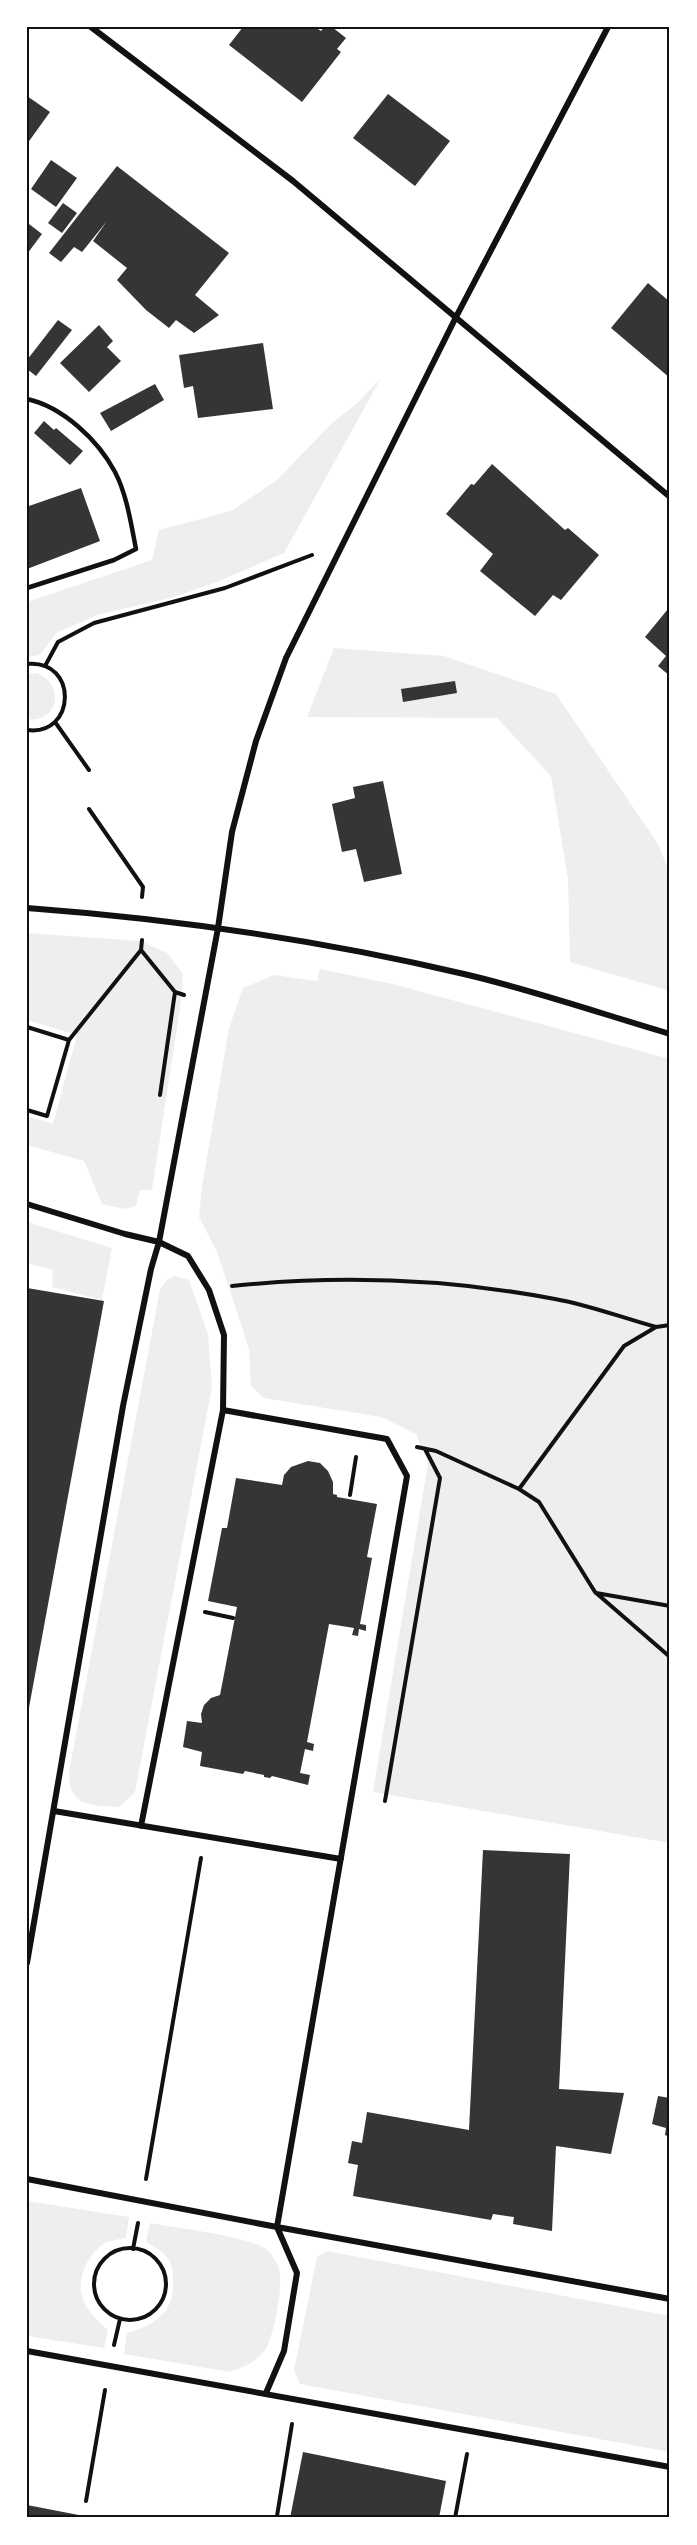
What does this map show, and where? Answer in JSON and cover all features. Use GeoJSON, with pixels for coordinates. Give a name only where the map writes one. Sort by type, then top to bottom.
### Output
{"type":"FeatureCollection","features":[{"type":"Feature","properties":{"kind":"street"},"geometry":{"type":"LineString","coordinates":[[91,27],[293,181],[670,497]]}},
{"type":"Feature","properties":{"kind":"street"},"geometry":{"type":"LineString","coordinates":[[27,1963],[123,1406],[151,1269],[159,1242],[218,928],[232,832],[256,741],[286,658],[456,317],[608,27]]}},
{"type":"Feature","properties":{"kind":"street"},"geometry":{"type":"LineString","coordinates":[[27,908],[218,928],[465,974],[670,1034]]}},
{"type":"Feature","properties":{"kind":"street"},"geometry":{"type":"LineString","coordinates":[[27,1204],[159,1242],[188,1256],[209,1290],[224,1335],[223,1410],[141,1826]]}},
{"type":"Feature","properties":{"kind":"street"},"geometry":{"type":"LineString","coordinates":[[223,1410],[387,1439],[407,1476],[277,2228],[297,2273],[284,2351],[266,2393]]}},
{"type":"Feature","properties":{"kind":"street"},"geometry":{"type":"LineString","coordinates":[[54,1811],[340,1859]]}},
{"type":"Feature","properties":{"kind":"street"},"geometry":{"type":"LineString","coordinates":[[27,2179],[277,2228],[670,2299]]}},
{"type":"Feature","properties":{"kind":"street"},"geometry":{"type":"LineString","coordinates":[[27,2351],[670,2467]]}},
{"type":"Feature","properties":{"kind":"lane"},"geometry":{"type":"LineString","coordinates":[[27,399],[44,403],[82,429],[115,472],[130,518],[136,549],[114,560],[27,588]]}},
{"type":"Feature","properties":{"kind":"path"},"geometry":{"type":"LineString","coordinates":[[45,666],[58,642],[94,623],[225,588],[312,555]]}},
{"type":"Feature","properties":{"kind":"path"},"geometry":{"type":"LineString","coordinates":[[27,664],[45,666],[54,672],[61,680],[66,692],[62,714],[55,722],[45,729],[27,730]]}},
{"type":"Feature","properties":{"kind":"path"},"geometry":{"type":"LineString","coordinates":[[55,722],[89,770]]}},
{"type":"Feature","properties":{"kind":"path"},"geometry":{"type":"LineString","coordinates":[[89,809],[143,887],[142,898]]}},
{"type":"Feature","properties":{"kind":"path"},"geometry":{"type":"LineString","coordinates":[[27,1110],[47,1116],[69,1040],[141,950],[143,940]]}},
{"type":"Feature","properties":{"kind":"path"},"geometry":{"type":"LineString","coordinates":[[141,950],[175,992],[186,996]]}},
{"type":"Feature","properties":{"kind":"path"},"geometry":{"type":"LineString","coordinates":[[159,1105],[175,992]]}},
{"type":"Feature","properties":{"kind":"path"},"geometry":{"type":"LineString","coordinates":[[27,1027],[69,1040]]}},
{"type":"Feature","properties":{"kind":"path"},"geometry":{"type":"LineString","coordinates":[[225,1286],[284,1280],[433,1282],[556,1299],[656,1327]]}},
{"type":"Feature","properties":{"kind":"path"},"geometry":{"type":"LineString","coordinates":[[519,1489],[624,1346],[656,1327],[670,1325]]}},
{"type":"Feature","properties":{"kind":"path"},"geometry":{"type":"LineString","coordinates":[[387,1439],[436,1451],[519,1489],[539,1503],[595,1592],[670,1657]]}},
{"type":"Feature","properties":{"kind":"path"},"geometry":{"type":"LineString","coordinates":[[385,1801],[440,1478],[425,1449]]}},
{"type":"Feature","properties":{"kind":"path"},"geometry":{"type":"LineString","coordinates":[[350,1495],[357,1450]]}},
{"type":"Feature","properties":{"kind":"path"},"geometry":{"type":"LineString","coordinates":[[595,1592],[670,1606]]}},
{"type":"Feature","properties":{"kind":"path"},"geometry":{"type":"LineString","coordinates":[[146,2183],[202,1855]]}},
{"type":"Feature","properties":{"kind":"path"},"geometry":{"type":"LineString","coordinates":[[133,2249],[139,2219]]}},
{"type":"Feature","properties":{"kind":"path"},"geometry":{"type":"LineString","coordinates":[[133,2249],[154,2258],[161,2267],[165,2291],[161,2302],[143,2318],[132,2321],[120,2319],[101,2306],[93,2284],[101,2262],[110,2254],[133,2249]]}},
{"type":"Feature","properties":{"kind":"path"},"geometry":{"type":"LineString","coordinates":[[113,2352],[120,2319]]}},
{"type":"Feature","properties":{"kind":"path"},"geometry":{"type":"LineString","coordinates":[[86,2501],[105,2390]]}},
{"type":"Feature","properties":{"kind":"path"},"geometry":{"type":"LineString","coordinates":[[277,2516],[292,2424]]}},
{"type":"Feature","properties":{"kind":"path"},"geometry":{"type":"LineString","coordinates":[[455,2518],[467,2451]]}},
{"type":"Feature","properties":{"kind":"shaded area"},"geometry":{"type":"Polygon","coordinates":[[[381,378],[284,553],[217,582],[174,597],[97,615],[56,633],[40,655],[27,657],[27,602],[152,560],[159,530],[231,511],[277,480],[332,423],[356,404],[381,378]]]}},
{"type":"Feature","properties":{"kind":"shaded area"},"geometry":{"type":"Polygon","coordinates":[[[334,648],[444,656],[556,694],[658,844],[670,874],[670,991],[570,962],[568,879],[551,776],[497,718],[307,717],[334,648]]]}},
{"type":"Feature","properties":{"kind":"shaded area"},"geometry":{"type":"Polygon","coordinates":[[[37,673],[52,686],[55,694],[54,702],[46,716],[27,719],[27,674],[37,673]]]}},
{"type":"Feature","properties":{"kind":"shaded area"},"geometry":{"type":"Polygon","coordinates":[[[27,933],[141,941],[167,953],[183,974],[181,1002],[152,1190],[140,1190],[136,1206],[125,1209],[102,1204],[84,1161],[27,1145],[27,1116],[53,1124],[77,1035],[27,1020],[27,933]]]}},
{"type":"Feature","properties":{"kind":"shaded area"},"geometry":{"type":"Polygon","coordinates":[[[320,969],[393,984],[670,1059],[670,1843],[373,1792],[428,1463],[416,1434],[381,1417],[264,1398],[251,1386],[249,1349],[217,1252],[199,1217],[229,1028],[243,988],[274,975],[317,981],[320,969]]]}},
{"type":"Feature","properties":{"kind":"shaded area"},"geometry":{"type":"Polygon","coordinates":[[[27,1222],[112,1248],[102,1300],[52,1287],[53,1270],[27,1263],[27,1222]]]}},
{"type":"Feature","properties":{"kind":"shaded area"},"geometry":{"type":"Polygon","coordinates":[[[175,1276],[189,1280],[208,1334],[212,1387],[135,1792],[119,1807],[99,1806],[77,1798],[72,1792],[69,1772],[160,1290],[167,1280],[175,1276]]]}},
{"type":"Feature","properties":{"kind":"shaded area"},"geometry":{"type":"Polygon","coordinates":[[[27,2201],[129,2217],[126,2238],[107,2242],[95,2251],[86,2265],[81,2281],[82,2296],[86,2306],[108,2330],[104,2348],[27,2336],[27,2201]]]}},
{"type":"Feature","properties":{"kind":"shaded area"},"geometry":{"type":"Polygon","coordinates":[[[150,2223],[212,2233],[258,2245],[267,2250],[279,2269],[280,2286],[275,2322],[265,2350],[258,2358],[230,2372],[124,2354],[127,2333],[155,2321],[162,2315],[171,2300],[173,2290],[170,2261],[157,2248],[146,2242],[150,2223]]]}},
{"type":"Feature","properties":{"kind":"shaded area"},"geometry":{"type":"Polygon","coordinates":[[[327,2251],[670,2316],[670,2452],[300,2384],[294,2370],[317,2257],[327,2251]]]}},
{"type":"Feature","properties":{"kind":"building"},"geometry":{"type":"Polygon","coordinates":[[[243,27],[315,27],[321,31],[324,27],[332,27],[346,38],[337,49],[341,52],[302,102],[229,45],[243,27]]]}},
{"type":"Feature","properties":{"kind":"building"},"geometry":{"type":"Polygon","coordinates":[[[388,94],[450,141],[415,186],[353,138],[388,94]]]}},
{"type":"Feature","properties":{"kind":"building"},"geometry":{"type":"Polygon","coordinates":[[[27,96],[50,112],[27,144],[27,96]]]}},
{"type":"Feature","properties":{"kind":"building"},"geometry":{"type":"Polygon","coordinates":[[[51,160],[77,178],[56,207],[31,189],[51,160]]]}},
{"type":"Feature","properties":{"kind":"building"},"geometry":{"type":"Polygon","coordinates":[[[117,166],[229,253],[195,295],[219,315],[194,333],[176,320],[169,328],[146,310],[117,280],[127,268],[93,241],[107,221],[82,252],[74,247],[61,262],[49,253],[117,166]]]}},
{"type":"Feature","properties":{"kind":"building"},"geometry":{"type":"Polygon","coordinates":[[[63,203],[77,213],[62,233],[48,223],[63,203]]]}},
{"type":"Feature","properties":{"kind":"building"},"geometry":{"type":"Polygon","coordinates":[[[29,224],[42,234],[27,254],[27,227],[29,224]]]}},
{"type":"Feature","properties":{"kind":"building"},"geometry":{"type":"Polygon","coordinates":[[[648,283],[670,302],[670,378],[611,328],[648,283]]]}},
{"type":"Feature","properties":{"kind":"building"},"geometry":{"type":"Polygon","coordinates":[[[58,320],[72,330],[36,376],[27,369],[27,360],[58,320]]]}},
{"type":"Feature","properties":{"kind":"building"},"geometry":{"type":"Polygon","coordinates":[[[99,325],[113,341],[107,347],[121,361],[89,392],[60,363],[99,325]]]}},
{"type":"Feature","properties":{"kind":"building"},"geometry":{"type":"Polygon","coordinates":[[[263,343],[273,409],[198,418],[193,386],[184,388],[179,355],[263,343]]]}},
{"type":"Feature","properties":{"kind":"building"},"geometry":{"type":"Polygon","coordinates":[[[155,384],[164,400],[111,431],[100,413],[155,384]]]}},
{"type":"Feature","properties":{"kind":"building"},"geometry":{"type":"Polygon","coordinates":[[[44,421],[83,451],[70,465],[34,433],[44,421]]]}},
{"type":"Feature","properties":{"kind":"building"},"geometry":{"type":"Polygon","coordinates":[[[492,464],[565,530],[568,528],[599,555],[561,600],[553,595],[535,616],[480,571],[493,554],[446,514],[471,484],[474,485],[492,464]]]}},
{"type":"Feature","properties":{"kind":"building"},"geometry":{"type":"Polygon","coordinates":[[[81,488],[100,541],[27,569],[27,501],[29,506],[81,488]]]}},
{"type":"Feature","properties":{"kind":"building"},"geometry":{"type":"Polygon","coordinates":[[[668,609],[670,611],[670,676],[658,666],[666,656],[645,637],[668,609]]]}},
{"type":"Feature","properties":{"kind":"building"},"geometry":{"type":"Polygon","coordinates":[[[455,681],[457,693],[403,702],[401,689],[455,681]]]}},
{"type":"Feature","properties":{"kind":"building"},"geometry":{"type":"Polygon","coordinates":[[[383,781],[402,874],[364,882],[356,849],[342,852],[332,804],[355,798],[353,787],[383,781]]]}},
{"type":"Feature","properties":{"kind":"building"},"geometry":{"type":"Polygon","coordinates":[[[27,1288],[104,1301],[28,1713],[28,1725],[27,1725],[27,1288]]]}},
{"type":"Feature","properties":{"kind":"building"},"geometry":{"type":"Polygon","coordinates":[[[308,1461],[320,1463],[328,1471],[333,1482],[333,1494],[337,1497],[377,1504],[367,1557],[372,1558],[360,1624],[366,1625],[366,1631],[359,1629],[358,1636],[352,1635],[354,1628],[329,1624],[307,1742],[314,1744],[313,1751],[305,1749],[300,1773],[310,1775],[308,1785],[245,1771],[243,1774],[200,1766],[202,1752],[183,1747],[187,1721],[202,1723],[201,1714],[204,1705],[211,1698],[220,1695],[237,1607],[208,1601],[222,1528],[227,1528],[236,1478],[282,1485],[284,1475],[291,1467],[308,1461]]]}},
{"type":"Feature","properties":{"kind":"building"},"geometry":{"type":"Polygon","coordinates":[[[483,1850],[570,1854],[559,2089],[624,2093],[611,2154],[556,2146],[552,2231],[513,2224],[514,2217],[493,2214],[491,2220],[353,2196],[358,2165],[348,2163],[352,2141],[362,2143],[367,2112],[469,2130],[483,1850]]]}},
{"type":"Feature","properties":{"kind":"building"},"geometry":{"type":"Polygon","coordinates":[[[658,2096],[670,2098],[670,2137],[665,2135],[666,2128],[652,2124],[658,2096]]]}},
{"type":"Feature","properties":{"kind":"building"},"geometry":{"type":"Polygon","coordinates":[[[303,2452],[446,2481],[439,2518],[290,2518],[303,2452]]]}},
{"type":"Feature","properties":{"kind":"building"},"geometry":{"type":"Polygon","coordinates":[[[27,2505],[89,2517],[89,2518],[27,2518],[27,2505]]]}}]}
